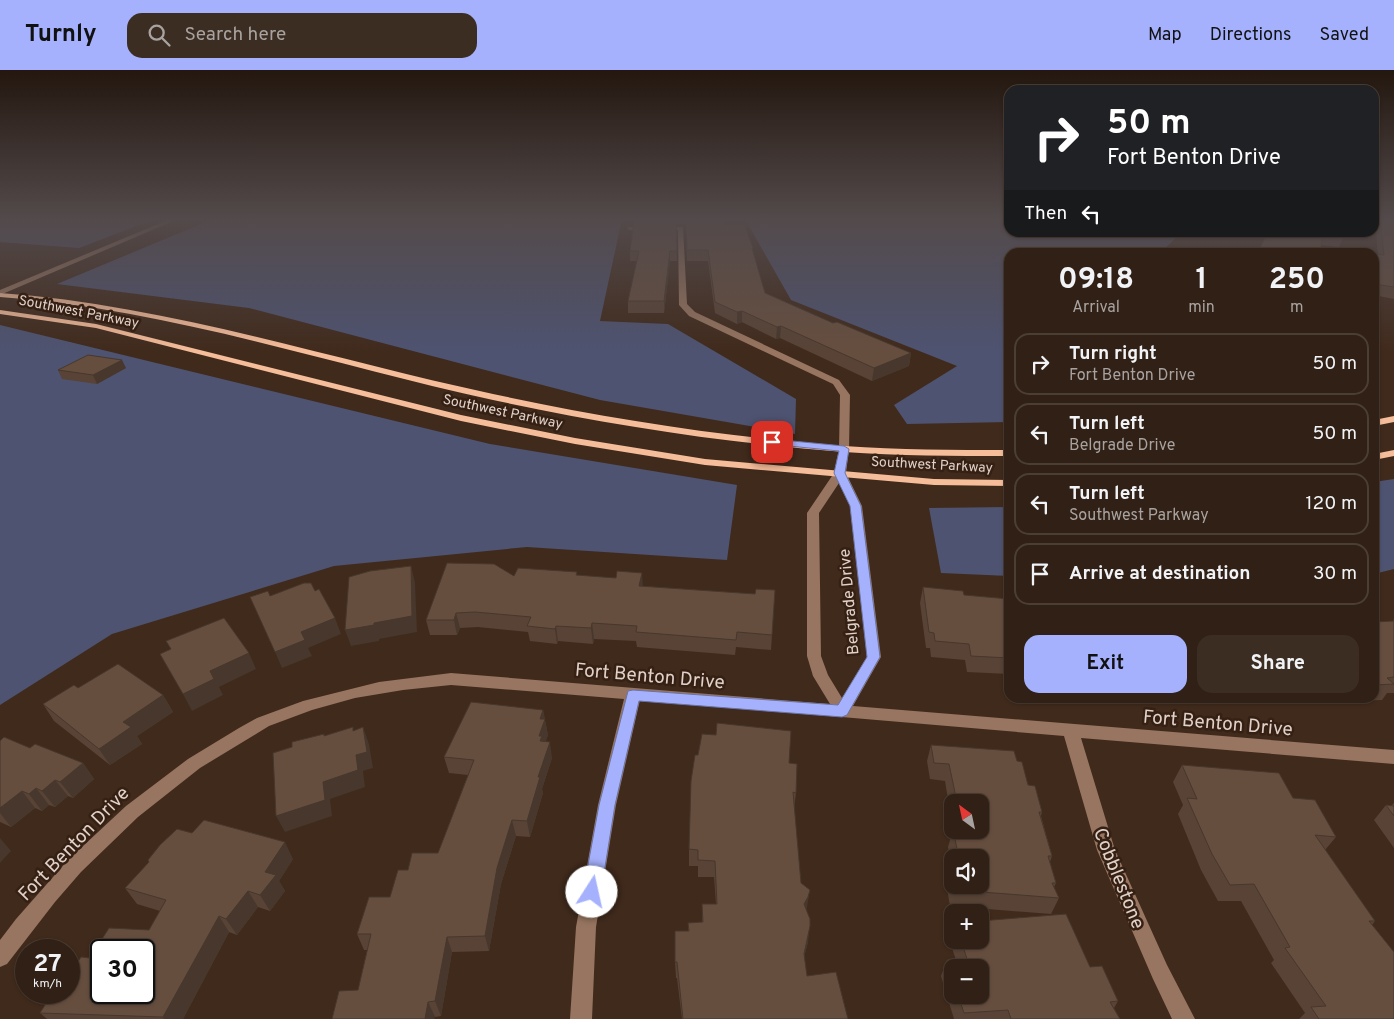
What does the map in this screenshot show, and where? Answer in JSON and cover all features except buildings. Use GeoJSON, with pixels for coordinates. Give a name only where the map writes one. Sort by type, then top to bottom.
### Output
{"type":"FeatureCollection","features":[{"type":"Feature","properties":{"kind":"main road","name":"Southwest Parkway"},"geometry":{"type":"LineString","coordinates":[[0,294],[94,305],[159,317],[493,396],[621,422],[844,449],[1004,453]]}},
{"type":"Feature","properties":{"kind":"main road","name":"Southwest Parkway"},"geometry":{"type":"LineString","coordinates":[[0,312],[96,326],[461,418],[575,442],[705,462],[934,482],[1004,483]]}},
{"type":"Feature","properties":{"kind":"main road"},"geometry":{"type":"LineString","coordinates":[[1379,422],[1394,419]]}},
{"type":"Feature","properties":{"kind":"main road"},"geometry":{"type":"LineString","coordinates":[[1379,456],[1394,454]]}},
{"type":"Feature","properties":{"kind":"street"},"geometry":{"type":"LineString","coordinates":[[0,294],[72,263]]}},
{"type":"Feature","properties":{"kind":"street","name":"Belgrade Drive"},"geometry":{"type":"LineString","coordinates":[[684,263],[683,305],[692,314],[836,382],[845,395],[844,449],[840,473],[813,513],[814,656],[821,676],[842,711],[874,657],[856,506],[840,473]]}},
{"type":"Feature","properties":{"kind":"street","name":"Fort Benton Drive"},"geometry":{"type":"LineString","coordinates":[[0,957],[19,931],[94,846],[148,796],[206,755],[262,722],[312,704],[364,690],[403,683],[451,679],[1394,757]]}},
{"type":"Feature","properties":{"kind":"street"},"geometry":{"type":"LineString","coordinates":[[581,1019],[586,927],[607,805],[633,695]]}},
{"type":"Feature","properties":{"kind":"street","name":"Cobblestone"},"geometry":{"type":"LineString","coordinates":[[1070,731],[1106,850],[1160,972],[1184,1019]]}},
{"type":"Feature","properties":{"kind":"shaded area"},"geometry":{"type":"Polygon","coordinates":[[[107,263],[612,263],[600,321],[668,324],[796,399],[795,434],[600,400],[249,308],[57,284],[107,263]]]}},
{"type":"Feature","properties":{"kind":"shaded area"},"geometry":{"type":"Polygon","coordinates":[[[770,263],[1004,263],[1004,422],[907,424],[894,405],[957,366],[791,300],[770,263]]]}},
{"type":"Feature","properties":{"kind":"shaded area"},"geometry":{"type":"Polygon","coordinates":[[[0,325],[490,444],[737,485],[727,560],[527,547],[334,566],[112,634],[0,705],[0,325]]]}},
{"type":"Feature","properties":{"kind":"shaded area"},"geometry":{"type":"Polygon","coordinates":[[[1394,479],[1394,569],[1379,573],[1379,481],[1394,479]]]}},
{"type":"Feature","properties":{"kind":"shaded area"},"geometry":{"type":"Polygon","coordinates":[[[1004,507],[1004,576],[941,573],[929,508],[1004,507]]]}},
{"type":"Feature","properties":{"kind":"route"},"geometry":{"type":"LineString","coordinates":[[592,892],[607,805],[633,695],[842,711],[874,657],[856,506],[840,473],[844,449],[772,442]]}}]}
